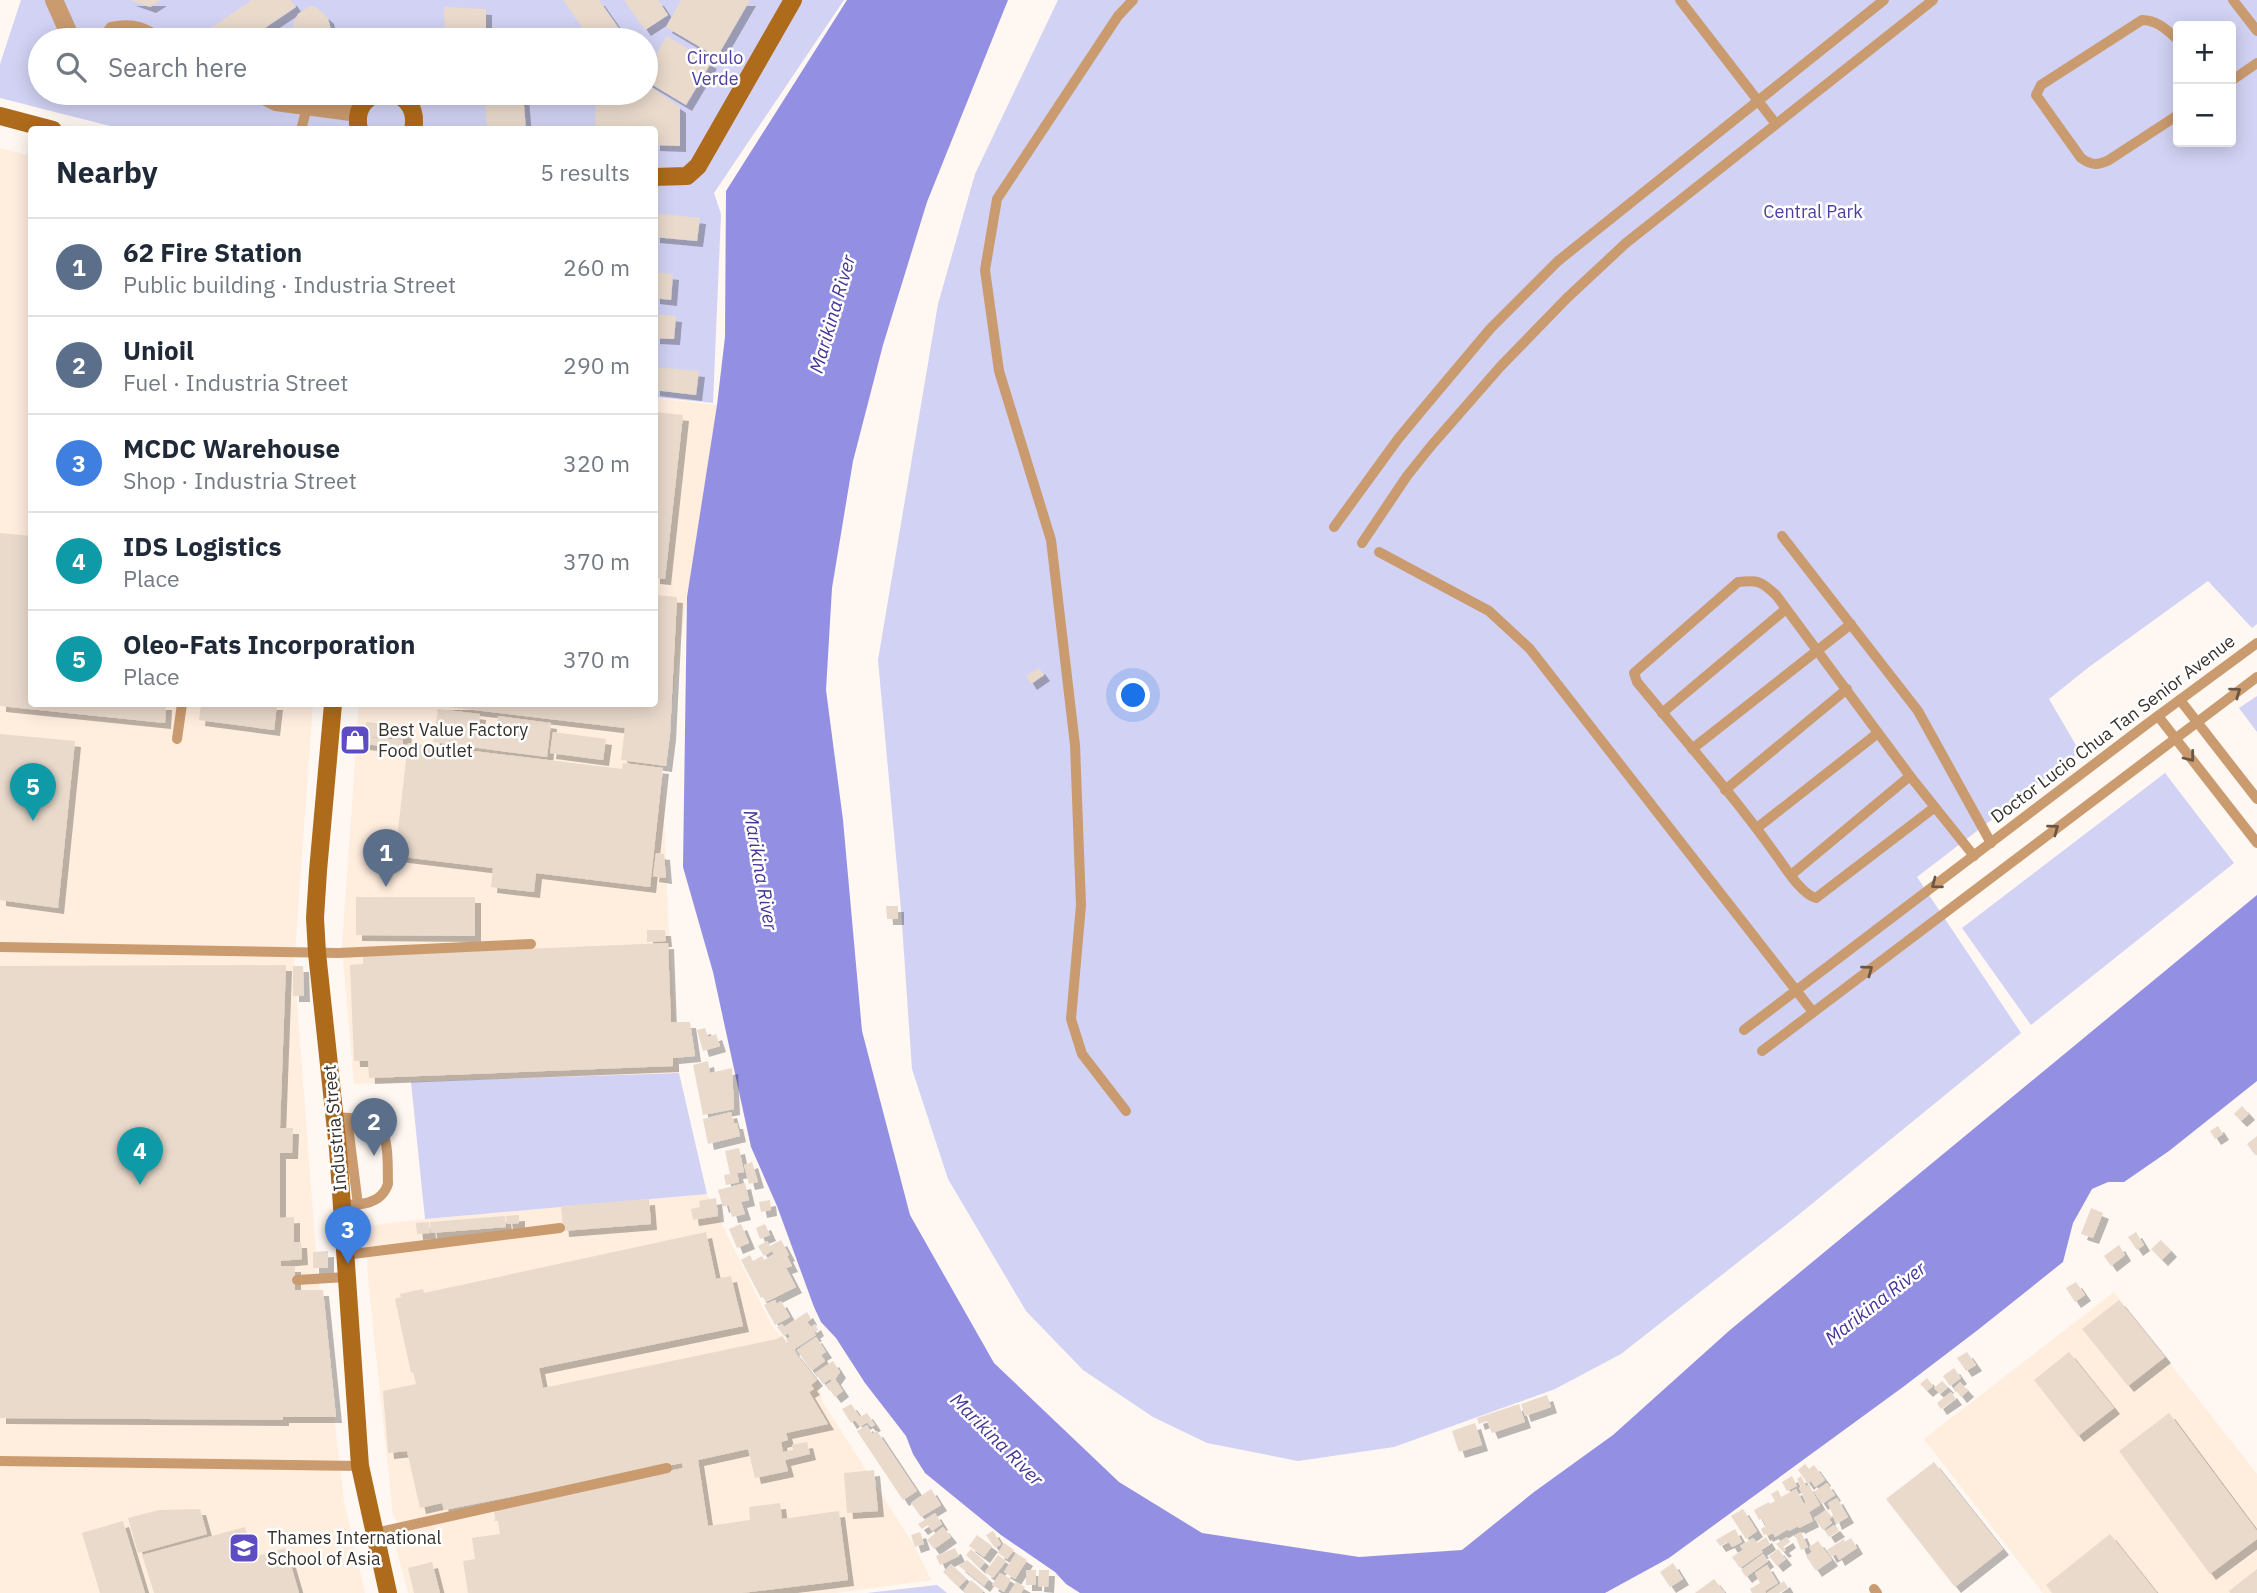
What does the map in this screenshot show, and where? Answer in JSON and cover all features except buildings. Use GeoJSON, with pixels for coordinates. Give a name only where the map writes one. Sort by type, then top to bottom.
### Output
{"type":"FeatureCollection","features":[{"type":"Feature","properties":{"kind":"street"},"geometry":{"type":"LineString","coordinates":[[54,0],[66,28]]}},
{"type":"Feature","properties":{"kind":"street"},"geometry":{"type":"LineString","coordinates":[[658,177],[687,176],[698,166],[793,0]]}},
{"type":"Feature","properties":{"kind":"street"},"geometry":{"type":"LineString","coordinates":[[301,105],[359,121]]}},
{"type":"Feature","properties":{"kind":"street"},"geometry":{"type":"LineString","coordinates":[[410,105],[415,121],[414,126]]}},
{"type":"Feature","properties":{"kind":"street"},"geometry":{"type":"LineString","coordinates":[[0,116],[38,126]]}},
{"type":"Feature","properties":{"kind":"street","name":"Industria Street"},"geometry":{"type":"LineString","coordinates":[[333,707],[318,871],[315,918],[317,953],[341,1118],[350,1205],[345,1255],[360,1466],[388,1593]]}},
{"type":"Feature","properties":{"kind":"lane"},"geometry":{"type":"LineString","coordinates":[[1126,1111],[1082,1054],[1071,1019],[1081,905],[1075,745],[1051,540],[999,372],[985,270],[997,199],[1118,16],[1133,0]]}},
{"type":"Feature","properties":{"kind":"lane"},"geometry":{"type":"LineString","coordinates":[[1680,0],[1776,124]]}},
{"type":"Feature","properties":{"kind":"lane"},"geometry":{"type":"LineString","coordinates":[[1335,527],[1422,410],[1490,330],[1558,261],[1885,0]]}},
{"type":"Feature","properties":{"kind":"lane"},"geometry":{"type":"LineString","coordinates":[[1362,543],[1415,466],[1500,367],[1626,243],[1933,0]]}},
{"type":"Feature","properties":{"kind":"lane"},"geometry":{"type":"LineString","coordinates":[[2233,0],[2257,31]]}},
{"type":"Feature","properties":{"kind":"lane"},"geometry":{"type":"LineString","coordinates":[[2173,36],[2151,20],[2142,20],[2041,85],[2036,95],[2081,158],[2089,164],[2099,165],[2109,160],[2173,118]]}},
{"type":"Feature","properties":{"kind":"lane"},"geometry":{"type":"LineString","coordinates":[[110,28],[139,25],[144,28]]}},
{"type":"Feature","properties":{"kind":"lane"},"geometry":{"type":"LineString","coordinates":[[2236,78],[2257,63]]}},
{"type":"Feature","properties":{"kind":"lane"},"geometry":{"type":"LineString","coordinates":[[302,126],[307,107]]}},
{"type":"Feature","properties":{"kind":"lane"},"geometry":{"type":"LineString","coordinates":[[1782,536],[1919,711],[1991,844]]}},
{"type":"Feature","properties":{"kind":"lane"},"geometry":{"type":"LineString","coordinates":[[1379,552],[1489,611],[1530,649],[1813,1012]]}},
{"type":"Feature","properties":{"kind":"lane"},"geometry":{"type":"LineString","coordinates":[[1935,807],[1816,898],[1810,896],[1791,875],[1758,828],[1637,682],[1634,673],[1738,582],[1756,580],[1765,585],[1786,609],[1910,776],[1935,807],[1974,856]]}},
{"type":"Feature","properties":{"kind":"lane"},"geometry":{"type":"LineString","coordinates":[[1662,713],[1786,609]]}},
{"type":"Feature","properties":{"kind":"lane"},"geometry":{"type":"LineString","coordinates":[[1692,749],[1851,624]]}},
{"type":"Feature","properties":{"kind":"lane","name":"Doctor Lucio Chua Tan Senior Avenue"},"geometry":{"type":"LineString","coordinates":[[1744,1030],[2257,643]]}},
{"type":"Feature","properties":{"kind":"lane"},"geometry":{"type":"LineString","coordinates":[[1762,1051],[2257,677]]}},
{"type":"Feature","properties":{"kind":"lane"},"geometry":{"type":"LineString","coordinates":[[1725,790],[1847,689]]}},
{"type":"Feature","properties":{"kind":"lane"},"geometry":{"type":"LineString","coordinates":[[2179,700],[2255,795]]}},
{"type":"Feature","properties":{"kind":"lane"},"geometry":{"type":"LineString","coordinates":[[177,739],[182,707]]}},
{"type":"Feature","properties":{"kind":"lane"},"geometry":{"type":"LineString","coordinates":[[2158,716],[2257,842]]}},
{"type":"Feature","properties":{"kind":"lane"},"geometry":{"type":"LineString","coordinates":[[1758,828],[1878,733]]}},
{"type":"Feature","properties":{"kind":"lane"},"geometry":{"type":"LineString","coordinates":[[1791,875],[1910,776]]}},
{"type":"Feature","properties":{"kind":"lane"},"geometry":{"type":"LineString","coordinates":[[0,947],[317,953],[531,944]]}},
{"type":"Feature","properties":{"kind":"lane"},"geometry":{"type":"LineString","coordinates":[[341,1118],[370,1120],[383,1130],[386,1145],[386,1191],[368,1203],[350,1205]]}},
{"type":"Feature","properties":{"kind":"lane"},"geometry":{"type":"LineString","coordinates":[[345,1255],[560,1228]]}},
{"type":"Feature","properties":{"kind":"lane"},"geometry":{"type":"LineString","coordinates":[[297,1280],[346,1277]]}},
{"type":"Feature","properties":{"kind":"lane"},"geometry":{"type":"LineString","coordinates":[[0,1461],[360,1466]]}},
{"type":"Feature","properties":{"kind":"lane"},"geometry":{"type":"LineString","coordinates":[[375,1533],[667,1468]]}},
{"type":"Feature","properties":{"kind":"shaded area"},"geometry":{"type":"Polygon","coordinates":[[[0,148],[28,155],[28,707],[313,707],[294,964],[318,1279],[344,1502],[365,1593],[0,1593],[0,148]]]}},
{"type":"Feature","properties":{"kind":"shaded area"},"geometry":{"type":"Polygon","coordinates":[[[658,398],[717,405],[662,773],[669,935],[679,1073],[354,1084],[342,946],[359,707],[658,707],[658,398]]]}},
{"type":"Feature","properties":{"kind":"shaded area"},"geometry":{"type":"Polygon","coordinates":[[[707,1194],[772,1326],[818,1381],[822,1401],[915,1547],[931,1580],[836,1593],[408,1593],[395,1545],[409,1541],[393,1515],[368,1279],[366,1226],[707,1194]]]}},
{"type":"Feature","properties":{"kind":"shaded area"},"geometry":{"type":"Polygon","coordinates":[[[2114,1292],[2257,1474],[2257,1593],[2043,1593],[1924,1439],[2114,1292]]]}},
{"type":"Feature","properties":{"kind":"green space","name":"Circulo Verde"},"geometry":{"type":"Polygon","coordinates":[[[21,0],[844,0],[714,193],[721,214],[713,403],[658,397],[658,126],[110,126],[0,98],[0,64],[21,0]]]}},
{"type":"Feature","properties":{"kind":"green space","name":"Central Park"},"geometry":{"type":"Polygon","coordinates":[[[1058,0],[2257,0],[2257,624],[2252,628],[2208,581],[2049,699],[2080,752],[1917,877],[2021,1033],[1797,1216],[1621,1354],[1555,1389],[1394,1447],[1298,1461],[1207,1443],[1153,1417],[1083,1370],[1026,1311],[948,1179],[912,1069],[901,910],[878,660],[938,304],[975,174],[1058,0]]]}},
{"type":"Feature","properties":{"kind":"green space"},"geometry":{"type":"Polygon","coordinates":[[[2257,696],[2257,732],[2239,708],[2257,696]]]}},
{"type":"Feature","properties":{"kind":"green space"},"geometry":{"type":"Polygon","coordinates":[[[2165,773],[2234,863],[2031,1025],[1962,928],[2165,773]]]}},
{"type":"Feature","properties":{"kind":"green space"},"geometry":{"type":"Polygon","coordinates":[[[679,1073],[707,1194],[425,1219],[411,1082],[679,1073]]]}},
{"type":"Feature","properties":{"kind":"green space"},"geometry":{"type":"Polygon","coordinates":[[[937,1585],[947,1593],[867,1593],[937,1585]]]}},
{"type":"Feature","properties":{"kind":"water","name":"Marikina River"},"geometry":{"type":"Polygon","coordinates":[[[847,0],[1008,0],[927,202],[883,345],[853,461],[832,588],[826,690],[843,820],[862,1031],[910,1215],[994,1363],[1119,1482],[1202,1533],[1359,1557],[1462,1550],[1534,1492],[1613,1435],[1730,1330],[2257,895],[2257,1081],[2169,1151],[2124,1182],[2108,1182],[2092,1189],[2073,1223],[2063,1262],[1979,1329],[1669,1558],[1605,1593],[1080,1593],[1066,1584],[1055,1572],[1001,1535],[925,1473],[906,1436],[865,1383],[836,1338],[821,1322],[777,1206],[751,1147],[713,972],[683,867],[687,597],[725,337],[726,191],[847,0]]]}},
{"type":"Feature","properties":{"kind":"place","name":"Best Value Factory Food Outlet"},"geometry":{"type":"Point","coordinates":[355,740]}},
{"type":"Feature","properties":{"kind":"place","name":"Oleo-Fats Incorporation"},"geometry":{"type":"Point","coordinates":[33,821]}},
{"type":"Feature","properties":{"kind":"place","name":"62 Fire Station"},"geometry":{"type":"Point","coordinates":[386,887]}},
{"type":"Feature","properties":{"kind":"place","name":"Unioil"},"geometry":{"type":"Point","coordinates":[374,1156]}},
{"type":"Feature","properties":{"kind":"place","name":"IDS Logistics"},"geometry":{"type":"Point","coordinates":[140,1185]}},
{"type":"Feature","properties":{"kind":"place","name":"MCDC Warehouse"},"geometry":{"type":"Point","coordinates":[348,1264]}},
{"type":"Feature","properties":{"kind":"place","name":"Thames International School of Asia"},"geometry":{"type":"Point","coordinates":[244,1548]}}]}
